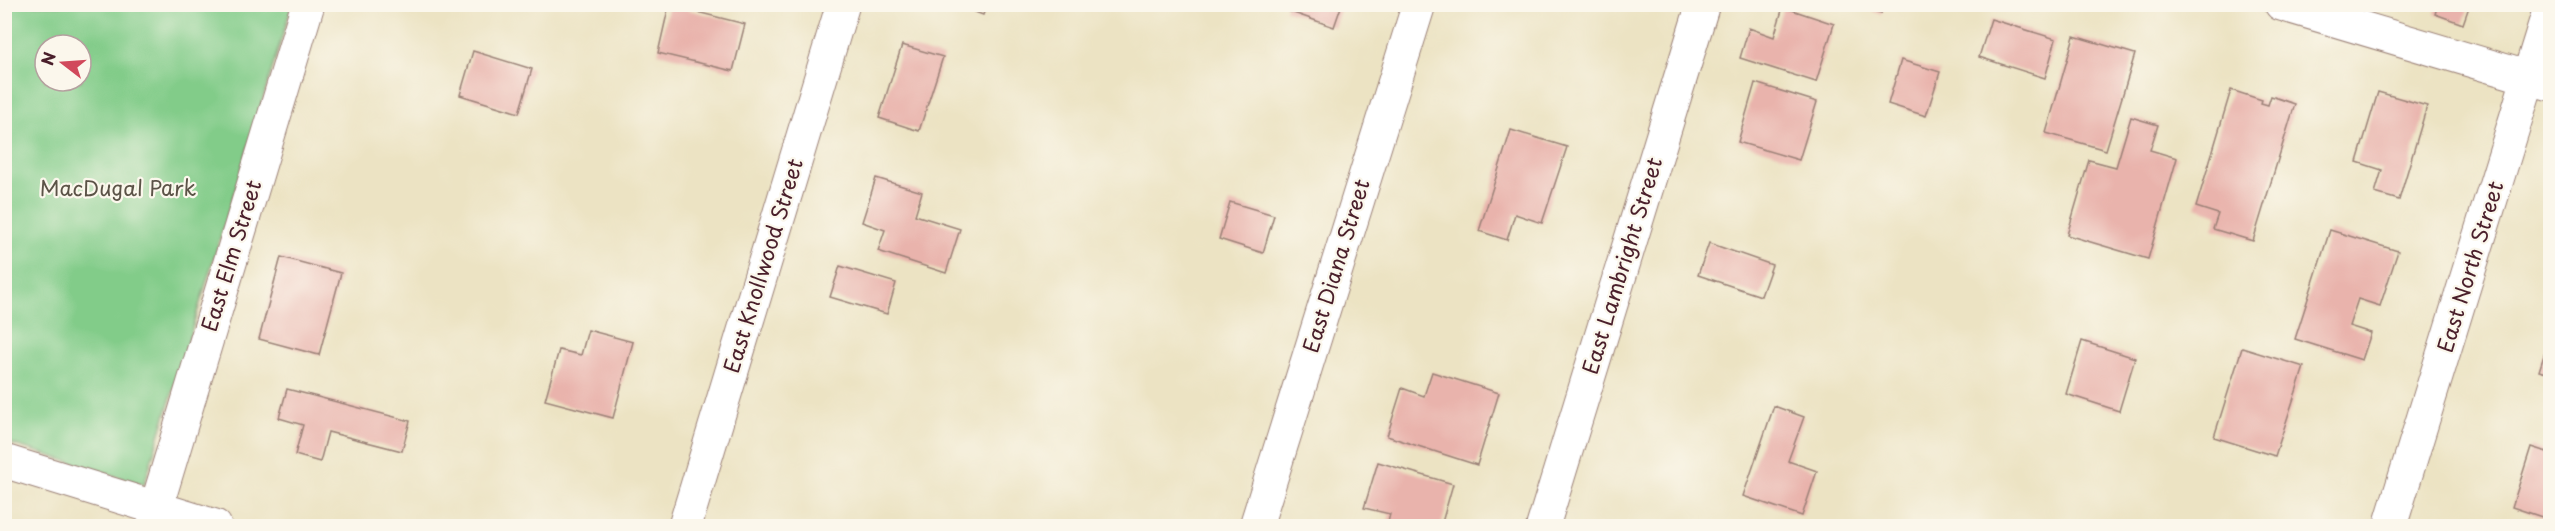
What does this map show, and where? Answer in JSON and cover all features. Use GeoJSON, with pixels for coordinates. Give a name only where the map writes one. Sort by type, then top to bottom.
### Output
{"type":"FeatureCollection","features":[{"type":"Feature","properties":{"kind":"street","name":"East Elm Street"},"geometry":{"type":"LineString","coordinates":[[156,508],[308,4]]}},
{"type":"Feature","properties":{"kind":"street","name":"East Knollwood Street"},"geometry":{"type":"LineString","coordinates":[[685,526],[843,4]]}},
{"type":"Feature","properties":{"kind":"street","name":"East Diana Street"},"geometry":{"type":"LineString","coordinates":[[1256,526],[1419,4]]}},
{"type":"Feature","properties":{"kind":"street","name":"East Lambright Street"},"geometry":{"type":"LineString","coordinates":[[1543,526],[1703,4]]}},
{"type":"Feature","properties":{"kind":"street"},"geometry":{"type":"LineString","coordinates":[[2281,4],[2540,81]]}},
{"type":"Feature","properties":{"kind":"street","name":"East North Street"},"geometry":{"type":"LineString","coordinates":[[2390,526],[2540,81],[2550,8]]}},
{"type":"Feature","properties":{"kind":"street"},"geometry":{"type":"LineString","coordinates":[[4,461],[215,526]]}},
{"type":"Feature","properties":{"kind":"green space","name":"MacDugal Park"},"geometry":{"type":"Polygon","coordinates":[[[4,5],[292,5],[144,485],[5,442],[4,5]]]}},
{"type":"Feature","properties":{"kind":"building"},"geometry":{"type":"Polygon","coordinates":[[[954,4],[987,4],[983,15],[954,4]]]}},
{"type":"Feature","properties":{"kind":"building"},"geometry":{"type":"Polygon","coordinates":[[[1287,4],[1342,4],[1334,27],[1285,10],[1287,4]]]}},
{"type":"Feature","properties":{"kind":"building"},"geometry":{"type":"Polygon","coordinates":[[[1849,4],[1883,4],[1881,14],[1849,4]]]}},
{"type":"Feature","properties":{"kind":"building"},"geometry":{"type":"Polygon","coordinates":[[[2438,4],[2470,4],[2463,24],[2435,14],[2438,4]]]}},
{"type":"Feature","properties":{"kind":"building"},"geometry":{"type":"Polygon","coordinates":[[[669,5],[745,24],[733,71],[658,53],[669,5]]]}},
{"type":"Feature","properties":{"kind":"building"},"geometry":{"type":"Polygon","coordinates":[[[1783,7],[1834,24],[1816,82],[1740,58],[1749,28],[1774,37],[1783,7]]]}},
{"type":"Feature","properties":{"kind":"building"},"geometry":{"type":"Polygon","coordinates":[[[1991,19],[2056,39],[2045,78],[1979,57],[1991,19]]]}},
{"type":"Feature","properties":{"kind":"building"},"geometry":{"type":"Polygon","coordinates":[[[2074,36],[2135,54],[2106,150],[2046,133],[2074,36]]]}},
{"type":"Feature","properties":{"kind":"building"},"geometry":{"type":"Polygon","coordinates":[[[902,45],[943,57],[919,131],[879,118],[902,45]]]}},
{"type":"Feature","properties":{"kind":"building"},"geometry":{"type":"Polygon","coordinates":[[[473,51],[532,69],[519,113],[460,95],[473,51]]]}},
{"type":"Feature","properties":{"kind":"building"},"geometry":{"type":"Polygon","coordinates":[[[1901,60],[1940,72],[1926,116],[1888,104],[1901,60]]]}},
{"type":"Feature","properties":{"kind":"building"},"geometry":{"type":"Polygon","coordinates":[[[1755,83],[1817,102],[1799,160],[1738,142],[1755,83]]]}},
{"type":"Feature","properties":{"kind":"building"},"geometry":{"type":"Polygon","coordinates":[[[2231,90],[2262,100],[2261,103],[2268,105],[2271,96],[2295,104],[2253,241],[2213,229],[2218,214],[2196,207],[2231,90]]]}},
{"type":"Feature","properties":{"kind":"building"},"geometry":{"type":"Polygon","coordinates":[[[2378,92],[2427,106],[2399,200],[2375,193],[2382,170],[2357,162],[2378,92]]]}},
{"type":"Feature","properties":{"kind":"building"},"geometry":{"type":"Polygon","coordinates":[[[2131,117],[2158,125],[2150,150],[2177,158],[2148,259],[2067,235],[2089,160],[2116,167],[2131,117]]]}},
{"type":"Feature","properties":{"kind":"building"},"geometry":{"type":"Polygon","coordinates":[[[1511,130],[1567,147],[1542,223],[1515,214],[1507,240],[1479,231],[1511,130]]]}},
{"type":"Feature","properties":{"kind":"building"},"geometry":{"type":"Polygon","coordinates":[[[876,178],[922,192],[915,215],[960,229],[946,273],[878,251],[885,230],[862,222],[876,178]]]}},
{"type":"Feature","properties":{"kind":"building"},"geometry":{"type":"Polygon","coordinates":[[[1230,202],[1274,215],[1263,253],[1219,239],[1230,202]]]}},
{"type":"Feature","properties":{"kind":"building"},"geometry":{"type":"Polygon","coordinates":[[[2330,230],[2398,251],[2380,306],[2358,299],[2349,326],[2371,333],[2362,360],[2295,339],[2330,230]]]}},
{"type":"Feature","properties":{"kind":"building"},"geometry":{"type":"Polygon","coordinates":[[[1709,243],[1772,265],[1761,296],[1698,275],[1709,243]]]}},
{"type":"Feature","properties":{"kind":"building"},"geometry":{"type":"Polygon","coordinates":[[[281,257],[341,273],[319,355],[259,339],[281,257]]]}},
{"type":"Feature","properties":{"kind":"building"},"geometry":{"type":"Polygon","coordinates":[[[840,266],[896,283],[887,314],[830,297],[840,266]]]}},
{"type":"Feature","properties":{"kind":"building"},"geometry":{"type":"Polygon","coordinates":[[[588,330],[633,342],[613,418],[545,400],[559,350],[581,355],[588,330]]]}},
{"type":"Feature","properties":{"kind":"building"},"geometry":{"type":"Polygon","coordinates":[[[2082,341],[2135,358],[2119,411],[2066,394],[2082,341]]]}},
{"type":"Feature","properties":{"kind":"building"},"geometry":{"type":"Polygon","coordinates":[[[2242,348],[2304,367],[2275,456],[2214,437],[2242,348]]]}},
{"type":"Feature","properties":{"kind":"building"},"geometry":{"type":"Polygon","coordinates":[[[2546,349],[2550,350],[2550,374],[2539,371],[2546,349]]]}},
{"type":"Feature","properties":{"kind":"building"},"geometry":{"type":"Polygon","coordinates":[[[1432,372],[1499,393],[1477,465],[1387,436],[1402,388],[1424,396],[1432,372]]]}},
{"type":"Feature","properties":{"kind":"building"},"geometry":{"type":"Polygon","coordinates":[[[287,389],[410,421],[402,451],[328,432],[320,462],[295,455],[303,425],[279,418],[287,389]]]}},
{"type":"Feature","properties":{"kind":"building"},"geometry":{"type":"Polygon","coordinates":[[[1774,406],[1804,417],[1788,461],[1817,471],[1802,516],[1743,496],[1774,406]]]}},
{"type":"Feature","properties":{"kind":"building"},"geometry":{"type":"Polygon","coordinates":[[[2531,447],[2550,453],[2548,519],[2512,507],[2531,447]]]}},
{"type":"Feature","properties":{"kind":"building"},"geometry":{"type":"Polygon","coordinates":[[[1378,462],[1453,484],[1441,526],[1387,526],[1390,514],[1364,508],[1378,462]]]}}]}
